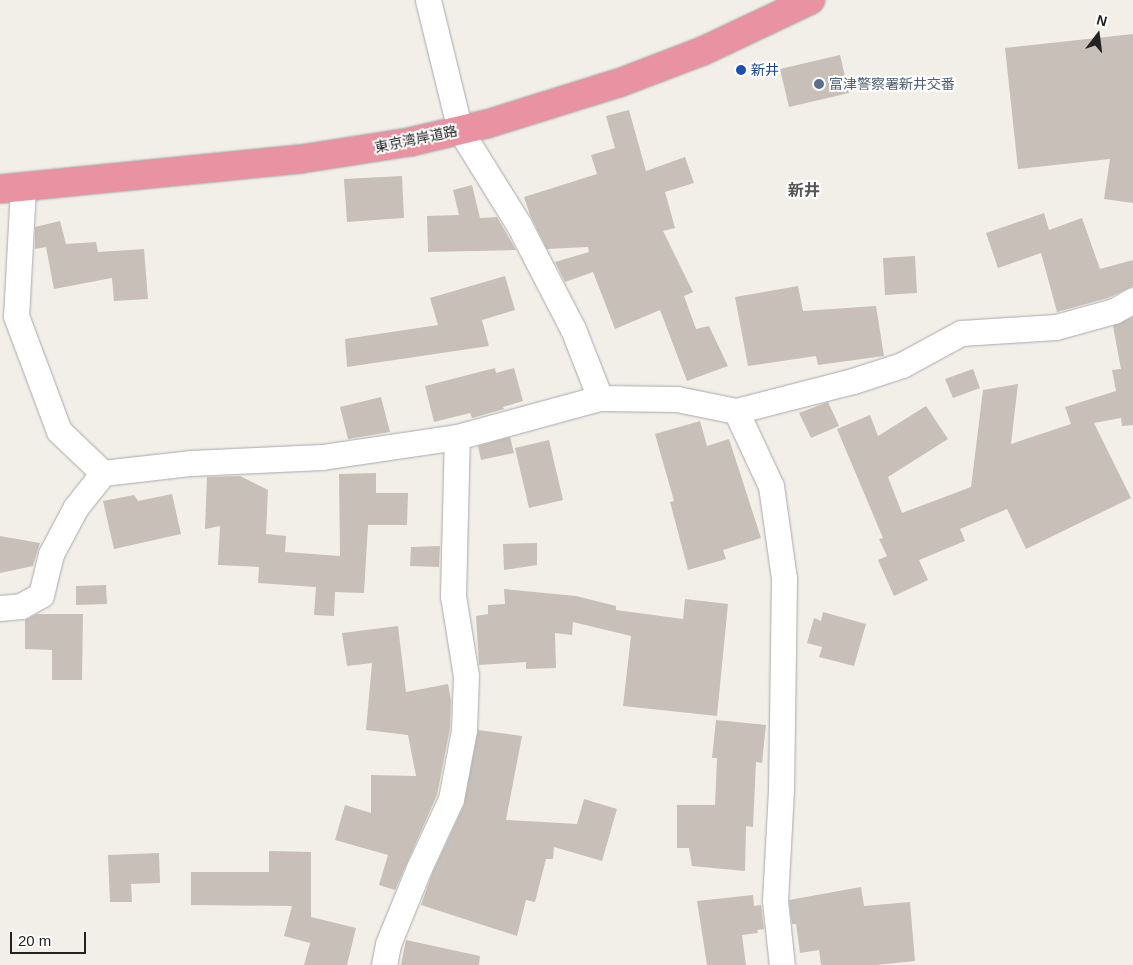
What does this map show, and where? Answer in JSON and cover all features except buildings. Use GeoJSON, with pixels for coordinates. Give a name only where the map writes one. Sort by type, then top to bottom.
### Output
{"type":"FeatureCollection","features":[{"type":"Feature","properties":{"kind":"highway","name":"東京湾岸道路"},"geometry":{"type":"LineString","coordinates":[[12,189],[301,160],[410,142],[460,130],[619,83],[703,52],[811,0]]}},
{"type":"Feature","properties":{"kind":"street"},"geometry":{"type":"LineString","coordinates":[[428,0],[460,130],[519,225],[573,329],[600,398]]}},
{"type":"Feature","properties":{"kind":"street"},"geometry":{"type":"LineString","coordinates":[[12,189],[16,316],[59,431],[103,473]]}},
{"type":"Feature","properties":{"kind":"street"},"geometry":{"type":"LineString","coordinates":[[0,608],[21,606],[41,595],[51,554],[76,507],[103,473],[191,463],[322,457],[457,437],[600,398],[678,399],[736,411],[902,365],[961,333],[1056,327],[1114,311],[1133,300]]}},
{"type":"Feature","properties":{"kind":"street"},"geometry":{"type":"LineString","coordinates":[[736,411],[771,486],[784,578],[781,790],[775,901],[782,965]]}},
{"type":"Feature","properties":{"kind":"street"},"geometry":{"type":"LineString","coordinates":[[384,965],[388,944],[408,893],[451,799],[464,730],[466,676],[453,596],[457,437]]}},
{"type":"Feature","properties":{"kind":"place","name":"新井"},"geometry":{"type":"Point","coordinates":[741,70]}},
{"type":"Feature","properties":{"kind":"place","name":"富津警察署新井交番"},"geometry":{"type":"Point","coordinates":[819,84]}},
{"type":"Feature","properties":{"kind":"district","name":"新井"},"geometry":{"type":"Point","coordinates":[804,191]}}]}
